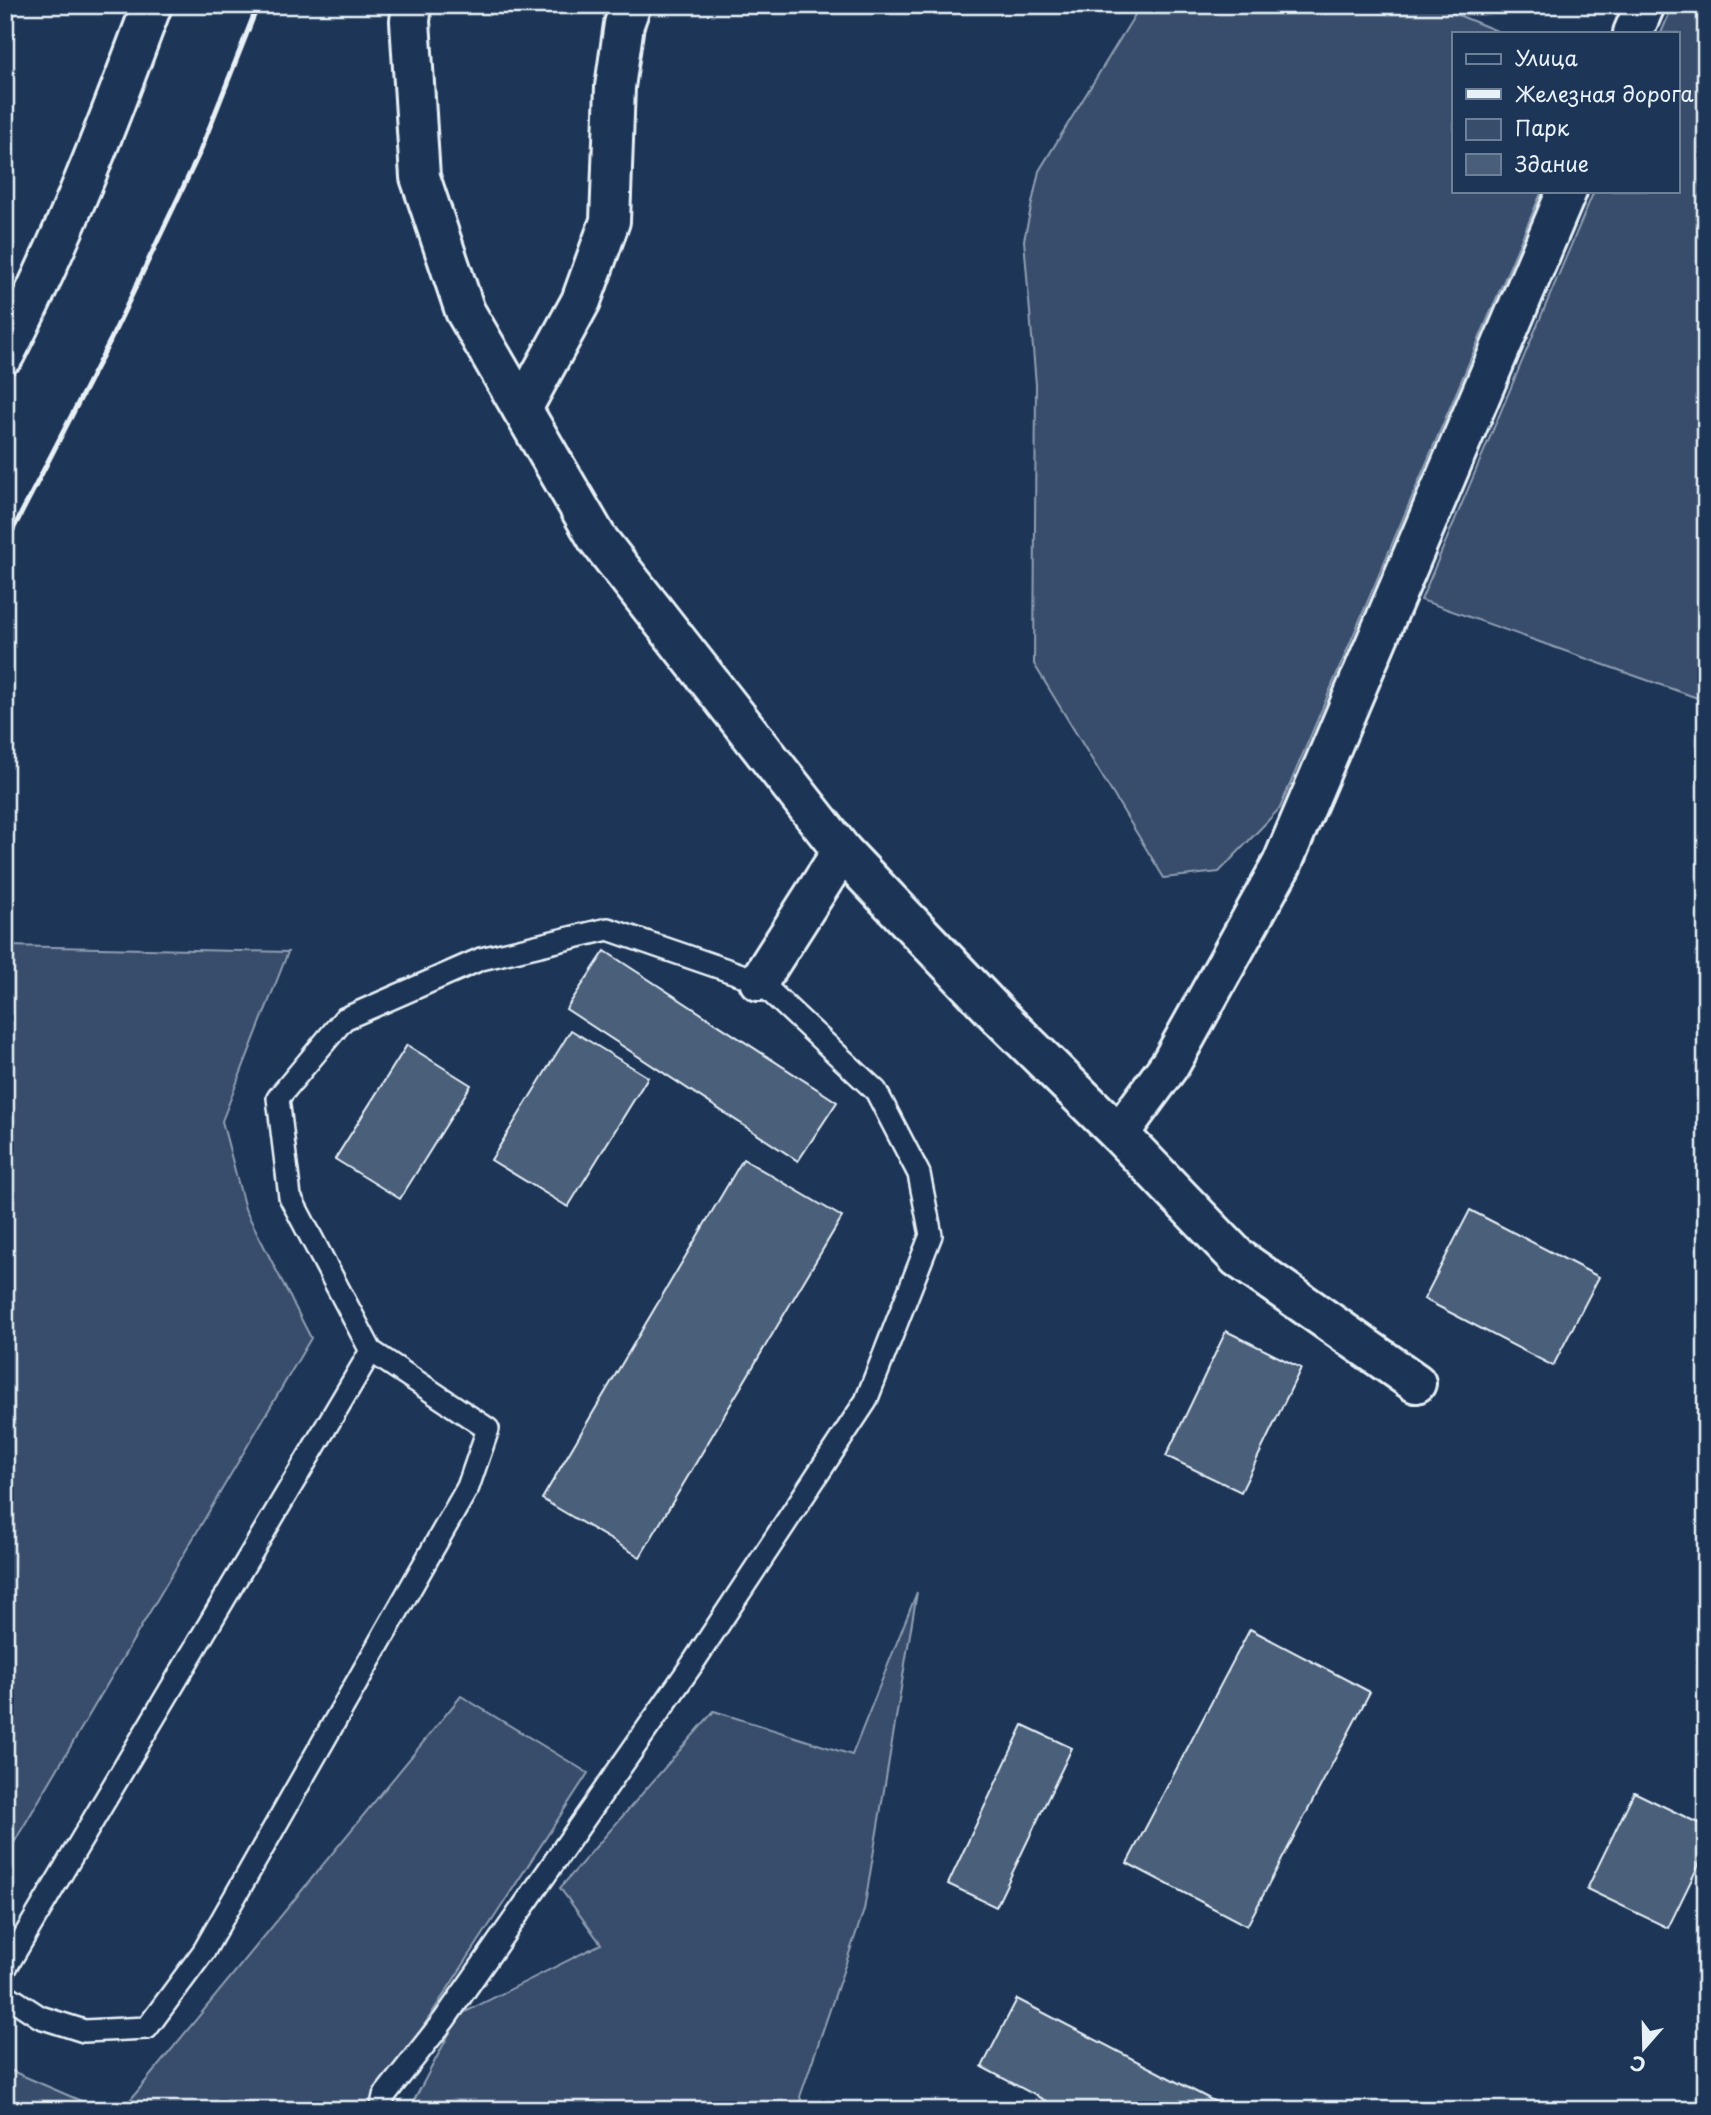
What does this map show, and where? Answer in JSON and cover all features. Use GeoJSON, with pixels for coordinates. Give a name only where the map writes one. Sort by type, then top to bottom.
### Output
{"type":"FeatureCollection","features":[{"type":"Feature","properties":{"kind":"street"},"geometry":{"type":"LineString","coordinates":[[5,355],[36,293],[105,130],[152,5]]}},
{"type":"Feature","properties":{"kind":"street"},"geometry":{"type":"LineString","coordinates":[[412,5],[410,21],[420,177],[465,311],[597,538],[842,851],[997,1014],[1119,1134],[1238,1258],[1416,1383]]}},
{"type":"Feature","properties":{"kind":"street"},"geometry":{"type":"LineString","coordinates":[[522,409],[581,301],[610,221],[615,88],[624,23],[631,5]]}},
{"type":"Feature","properties":{"kind":"street"},"geometry":{"type":"LineString","coordinates":[[1633,32],[1645,5]]}},
{"type":"Feature","properties":{"kind":"street"},"geometry":{"type":"LineString","coordinates":[[1119,1134],[1171,1063],[1282,864],[1567,192]]}},
{"type":"Feature","properties":{"kind":"street"},"geometry":{"type":"LineString","coordinates":[[759,981],[842,851]]}},
{"type":"Feature","properties":{"kind":"lane"},"geometry":{"type":"LineString","coordinates":[[5,1994],[40,2017],[84,2031],[147,2028],[211,1939],[468,1487],[488,1429],[371,1351],[290,1197],[278,1098],[344,1019],[481,959],[608,929],[759,981],[876,1091],[919,1174],[931,1235],[866,1401],[691,1666],[444,2020],[384,2096],[381,2110]]}},
{"type":"Feature","properties":{"kind":"lane"},"geometry":{"type":"LineString","coordinates":[[5,1969],[371,1351]]}},
{"type":"Feature","properties":{"kind":"green space"},"geometry":{"type":"Polygon","coordinates":[[[1141,5],[1434,5],[1500,32],[1452,32],[1452,192],[1542,192],[1280,808],[1219,872],[1164,878],[1034,664],[1036,385],[1024,240],[1039,171],[1141,5]]]}},
{"type":"Feature","properties":{"kind":"green space"},"geometry":{"type":"Polygon","coordinates":[[[1673,5],[1706,5],[1706,701],[1421,600],[1594,192],[1680,192],[1680,32],[1661,32],[1673,5]]]}},
{"type":"Feature","properties":{"kind":"green space"},"geometry":{"type":"Polygon","coordinates":[[[5,946],[288,952],[222,1121],[245,1209],[311,1338],[5,1858],[5,946]]]}},
{"type":"Feature","properties":{"kind":"green space"},"geometry":{"type":"Polygon","coordinates":[[[917,1592],[864,1910],[800,2097],[805,2110],[409,2110],[459,2015],[601,1944],[560,1888],[714,1711],[852,1755],[917,1592]]]}},
{"type":"Feature","properties":{"kind":"green space"},"geometry":{"type":"Polygon","coordinates":[[[461,1696],[588,1773],[369,2110],[122,2110],[461,1696]]]}},
{"type":"Feature","properties":{"kind":"green space"},"geometry":{"type":"Polygon","coordinates":[[[5,2068],[102,2110],[5,2110],[5,2068]]]}},
{"type":"Feature","properties":{"kind":"building"},"geometry":{"type":"Polygon","coordinates":[[[605,951],[837,1102],[798,1161],[566,1009],[605,951]]]}},
{"type":"Feature","properties":{"kind":"building"},"geometry":{"type":"Polygon","coordinates":[[[571,1030],[648,1077],[568,1207],[491,1160],[571,1030]]]}},
{"type":"Feature","properties":{"kind":"building"},"geometry":{"type":"Polygon","coordinates":[[[407,1045],[471,1085],[400,1199],[335,1159],[407,1045]]]}},
{"type":"Feature","properties":{"kind":"building"},"geometry":{"type":"Polygon","coordinates":[[[743,1159],[842,1217],[640,1557],[542,1499],[743,1159]]]}},
{"type":"Feature","properties":{"kind":"building"},"geometry":{"type":"Polygon","coordinates":[[[1470,1210],[1599,1277],[1553,1366],[1424,1299],[1470,1210]]]}},
{"type":"Feature","properties":{"kind":"building"},"geometry":{"type":"Polygon","coordinates":[[[1226,1331],[1301,1368],[1241,1492],[1166,1456],[1226,1331]]]}},
{"type":"Feature","properties":{"kind":"building"},"geometry":{"type":"Polygon","coordinates":[[[1250,1629],[1370,1692],[1247,1926],[1127,1863],[1250,1629]]]}},
{"type":"Feature","properties":{"kind":"building"},"geometry":{"type":"Polygon","coordinates":[[[1023,1725],[1072,1748],[996,1907],[948,1884],[1023,1725]]]}},
{"type":"Feature","properties":{"kind":"building"},"geometry":{"type":"Polygon","coordinates":[[[1634,1792],[1706,1827],[1706,1850],[1668,1928],[1587,1889],[1634,1792]]]}},
{"type":"Feature","properties":{"kind":"building"},"geometry":{"type":"Polygon","coordinates":[[[1017,1999],[1231,2110],[1063,2110],[982,2067],[1017,1999]]]}},
{"type":"Feature","properties":{"kind":"railway"},"geometry":{"type":"LineString","coordinates":[[5,545],[110,341],[199,154],[258,5]]}}]}
